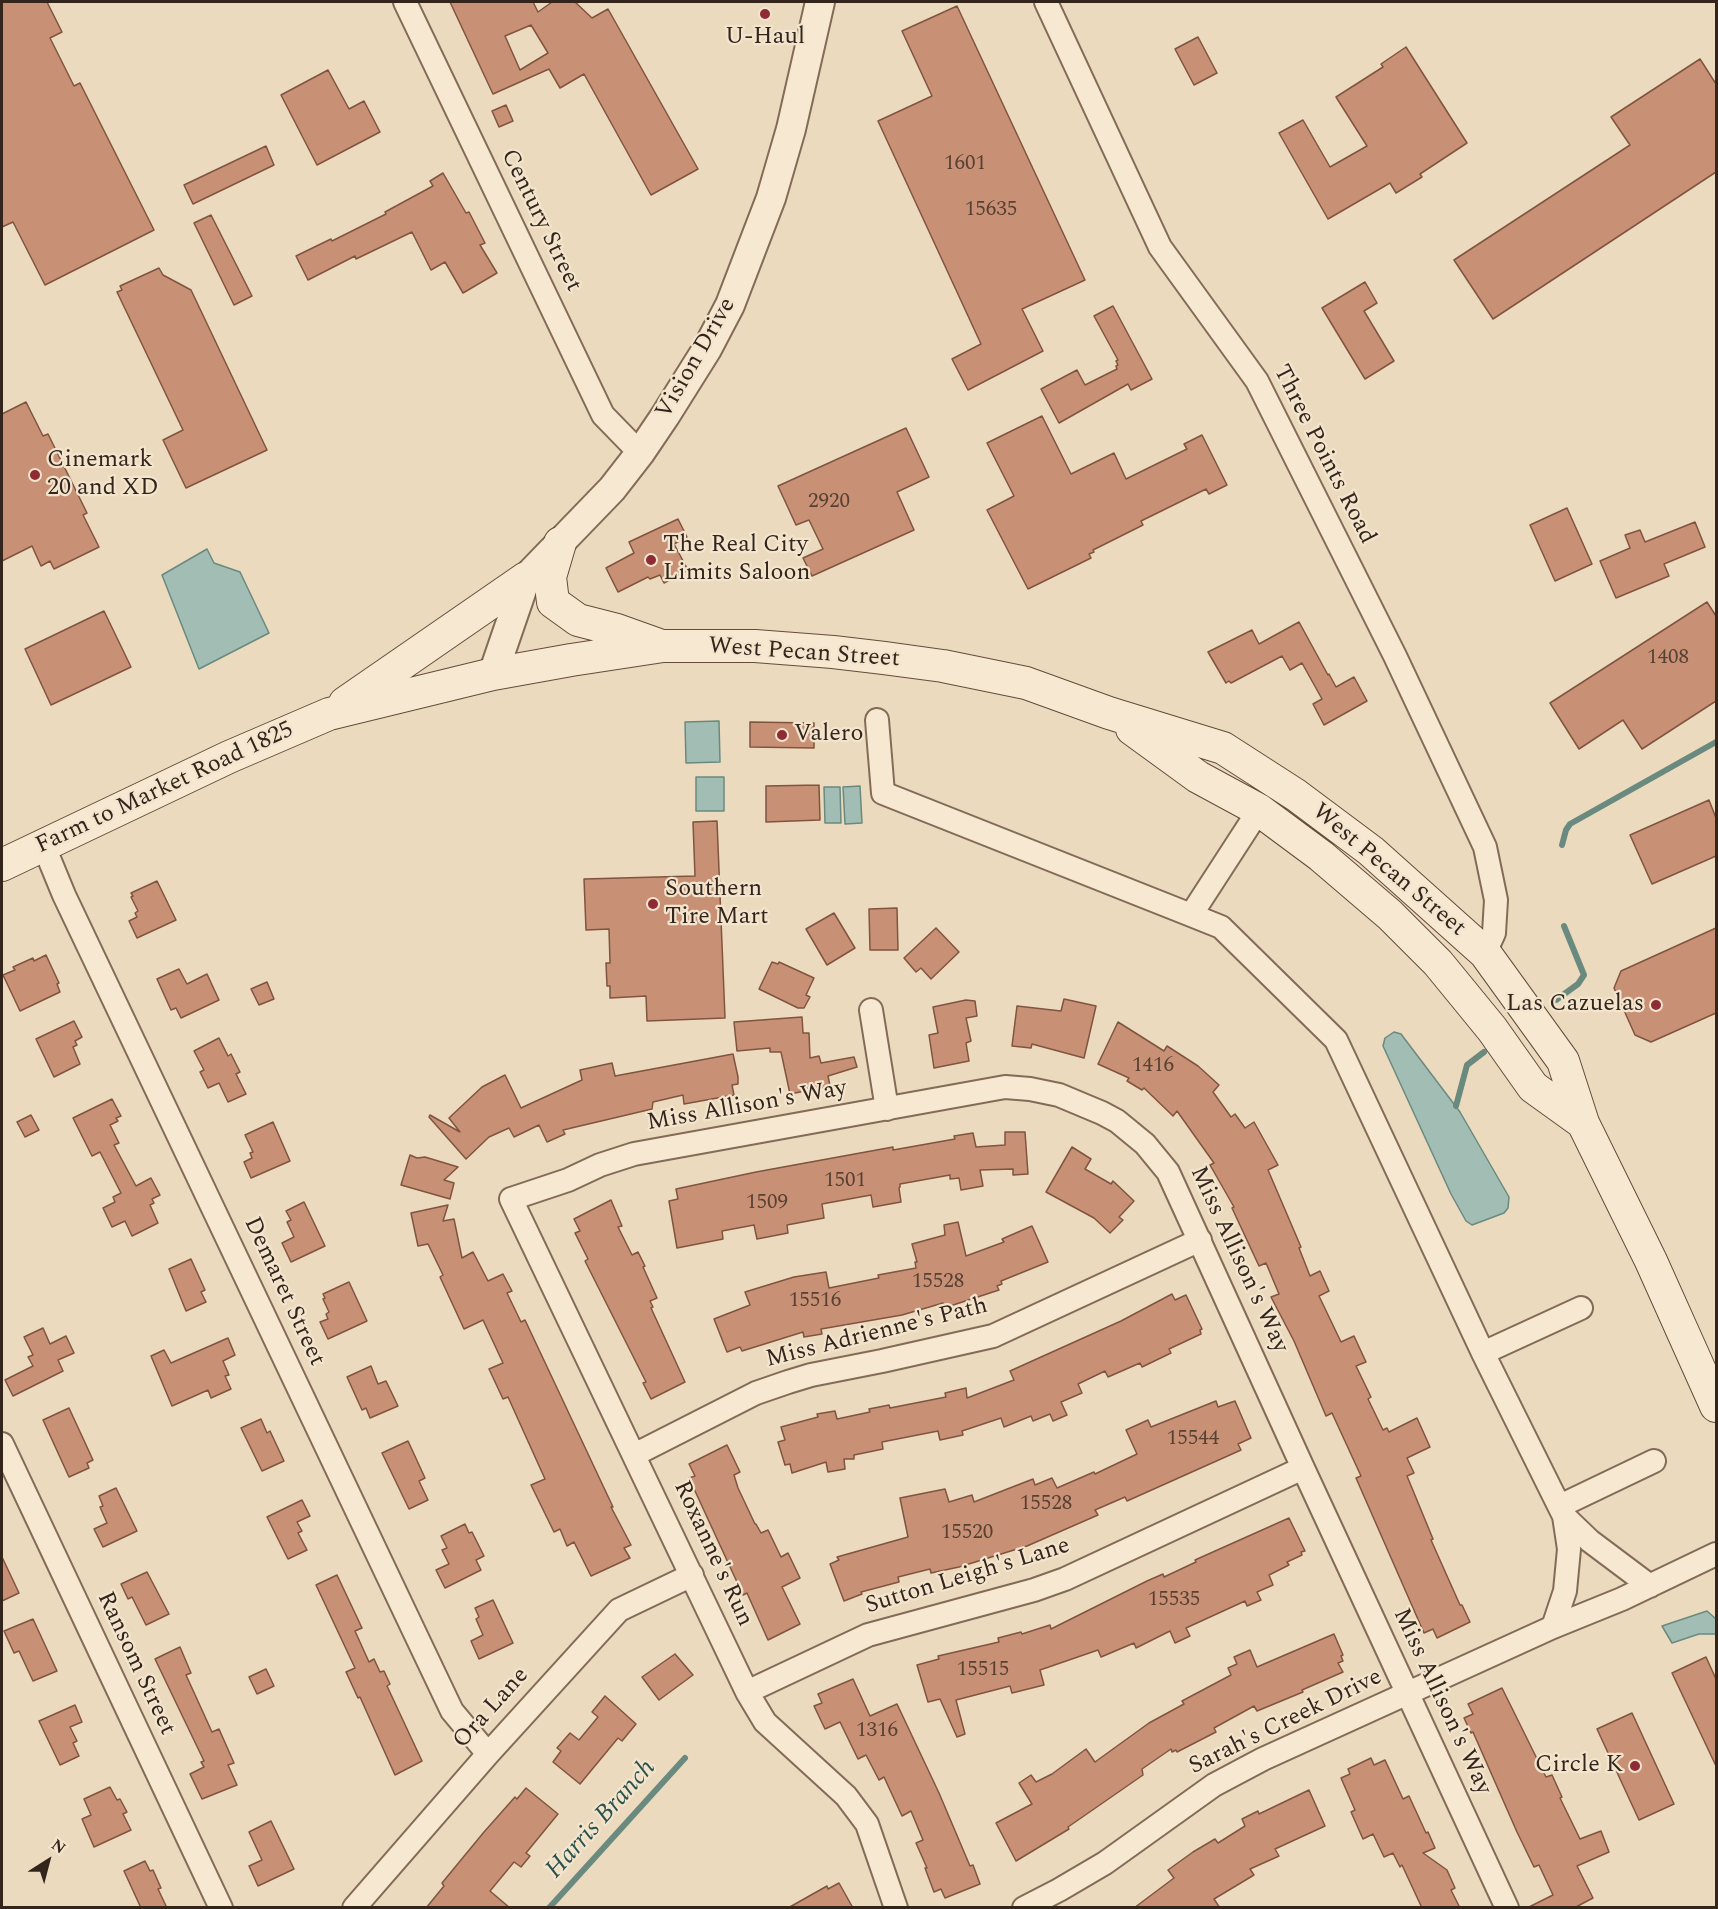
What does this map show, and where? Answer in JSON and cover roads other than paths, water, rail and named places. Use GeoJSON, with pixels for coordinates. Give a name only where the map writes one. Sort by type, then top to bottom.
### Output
{"type":"FeatureCollection","features":[{"type":"Feature","properties":{"kind":"main road"},"geometry":{"type":"LineString","coordinates":[[560,543],[550,577],[553,602],[578,620],[617,630],[663,646]]}},
{"type":"Feature","properties":{"kind":"main road"},"geometry":{"type":"LineString","coordinates":[[329,714],[526,578]]}},
{"type":"Feature","properties":{"kind":"main road","name":"West Pecan Street"},"geometry":{"type":"LineString","coordinates":[[329,714],[493,674],[663,646],[755,646],[833,652],[943,666],[1026,683],[1109,713],[1223,748],[1296,795],[1371,851],[1485,953],[1563,1061],[1583,1123],[1651,1261],[1716,1406]]}},
{"type":"Feature","properties":{"kind":"main road","name":"West Pecan Street"},"geometry":{"type":"LineString","coordinates":[[1109,713],[1198,777],[1259,810],[1322,856],[1390,915],[1438,963],[1492,1029],[1533,1087],[1583,1123]]}},
{"type":"Feature","properties":{"kind":"main road","name":"Farm to Market Road 1825"},"geometry":{"type":"LineString","coordinates":[[2,865],[229,757],[329,714]]}},
{"type":"Feature","properties":{"kind":"street","name":"Century Street"},"geometry":{"type":"LineString","coordinates":[[405,2],[603,415],[640,453]]}},
{"type":"Feature","properties":{"kind":"street","name":"Vision Drive"},"geometry":{"type":"LineString","coordinates":[[493,674],[526,578],[612,489],[640,453],[706,349],[730,305],[771,198],[820,2]]}},
{"type":"Feature","properties":{"kind":"street","name":"Three Points Road"},"geometry":{"type":"LineString","coordinates":[[1046,2],[1160,246],[1257,381],[1395,656],[1485,847],[1496,900],[1494,933],[1485,953]]}},
{"type":"Feature","properties":{"kind":"street"},"geometry":{"type":"LineString","coordinates":[[877,720],[883,793],[1221,927],[1336,1040],[1483,1353],[1562,1511],[1569,1549],[1565,1591],[1553,1627]]}},
{"type":"Feature","properties":{"kind":"street"},"geometry":{"type":"LineString","coordinates":[[1191,915],[1259,810]]}},
{"type":"Feature","properties":{"kind":"street","name":"Demaret Street"},"geometry":{"type":"LineString","coordinates":[[44,844],[64,895],[452,1711],[488,1754]]}},
{"type":"Feature","properties":{"kind":"street"},"geometry":{"type":"LineString","coordinates":[[871,1010],[887,1109]]}},
{"type":"Feature","properties":{"kind":"street","name":"Miss Allison's Way"},"geometry":{"type":"LineString","coordinates":[[511,1199],[634,1154],[1005,1087],[1059,1095],[1117,1121],[1145,1144],[1172,1178],[1506,1908]]}},
{"type":"Feature","properties":{"kind":"street","name":"Roxanne's Run"},"geometry":{"type":"LineString","coordinates":[[511,1199],[747,1692],[765,1722],[846,1796],[867,1824],[896,1908]]}},
{"type":"Feature","properties":{"kind":"street","name":"Miss Adrienne's Path"},"geometry":{"type":"LineString","coordinates":[[634,1455],[756,1393],[796,1380],[993,1336],[1200,1240]]}},
{"type":"Feature","properties":{"kind":"street"},"geometry":{"type":"LineString","coordinates":[[1483,1353],[1581,1308]]}},
{"type":"Feature","properties":{"kind":"street","name":"Ransom Street"},"geometry":{"type":"LineString","coordinates":[[2,1444],[221,1908]]}},
{"type":"Feature","properties":{"kind":"street"},"geometry":{"type":"LineString","coordinates":[[1562,1511],[1654,1461]]}},
{"type":"Feature","properties":{"kind":"street","name":"Sutton Leigh's Lane"},"geometry":{"type":"LineString","coordinates":[[747,1692],[868,1635],[1034,1590],[1065,1579],[1303,1468]]}},
{"type":"Feature","properties":{"kind":"street"},"geometry":{"type":"LineString","coordinates":[[1562,1511],[1590,1541],[1650,1586]]}},
{"type":"Feature","properties":{"kind":"street","name":"Sarah's Creek Drive"},"geometry":{"type":"LineString","coordinates":[[1024,1908],[1105,1863],[1214,1785],[1263,1759],[1553,1627],[1650,1586],[1716,1554]]}},
{"type":"Feature","properties":{"kind":"street","name":"Ora Lane"},"geometry":{"type":"LineString","coordinates":[[354,1908],[592,1637],[619,1610],[692,1575]]}},
{"type":"Feature","properties":{"kind":"waterway"},"geometry":{"type":"LineString","coordinates":[[1562,845],[1570,824],[1716,742]]}},
{"type":"Feature","properties":{"kind":"waterway"},"geometry":{"type":"LineString","coordinates":[[1556,1000],[1578,984],[1584,975],[1564,926]]}},
{"type":"Feature","properties":{"kind":"waterway"},"geometry":{"type":"LineString","coordinates":[[1456,1106],[1467,1065],[1484,1052]]}},
{"type":"Feature","properties":{"kind":"waterway","name":"Harris Branch"},"geometry":{"type":"LineString","coordinates":[[549,1908],[685,1758]]}},
{"type":"Feature","properties":{"kind":"place","name":"U-Haul"},"geometry":{"type":"Point","coordinates":[765,14]}},
{"type":"Feature","properties":{"kind":"place","name":"Cinemark 20 and XD"},"geometry":{"type":"Point","coordinates":[35,475]}},
{"type":"Feature","properties":{"kind":"place","name":"The Real City Limits Saloon"},"geometry":{"type":"Point","coordinates":[651,560]}},
{"type":"Feature","properties":{"kind":"place","name":"Valero"},"geometry":{"type":"Point","coordinates":[782,735]}},
{"type":"Feature","properties":{"kind":"place","name":"Southern Tire Mart"},"geometry":{"type":"Point","coordinates":[653,904]}},
{"type":"Feature","properties":{"kind":"place","name":"Las Cazuelas"},"geometry":{"type":"Point","coordinates":[1656,1005]}},
{"type":"Feature","properties":{"kind":"place","name":"Circle K"},"geometry":{"type":"Point","coordinates":[1635,1766]}}]}
